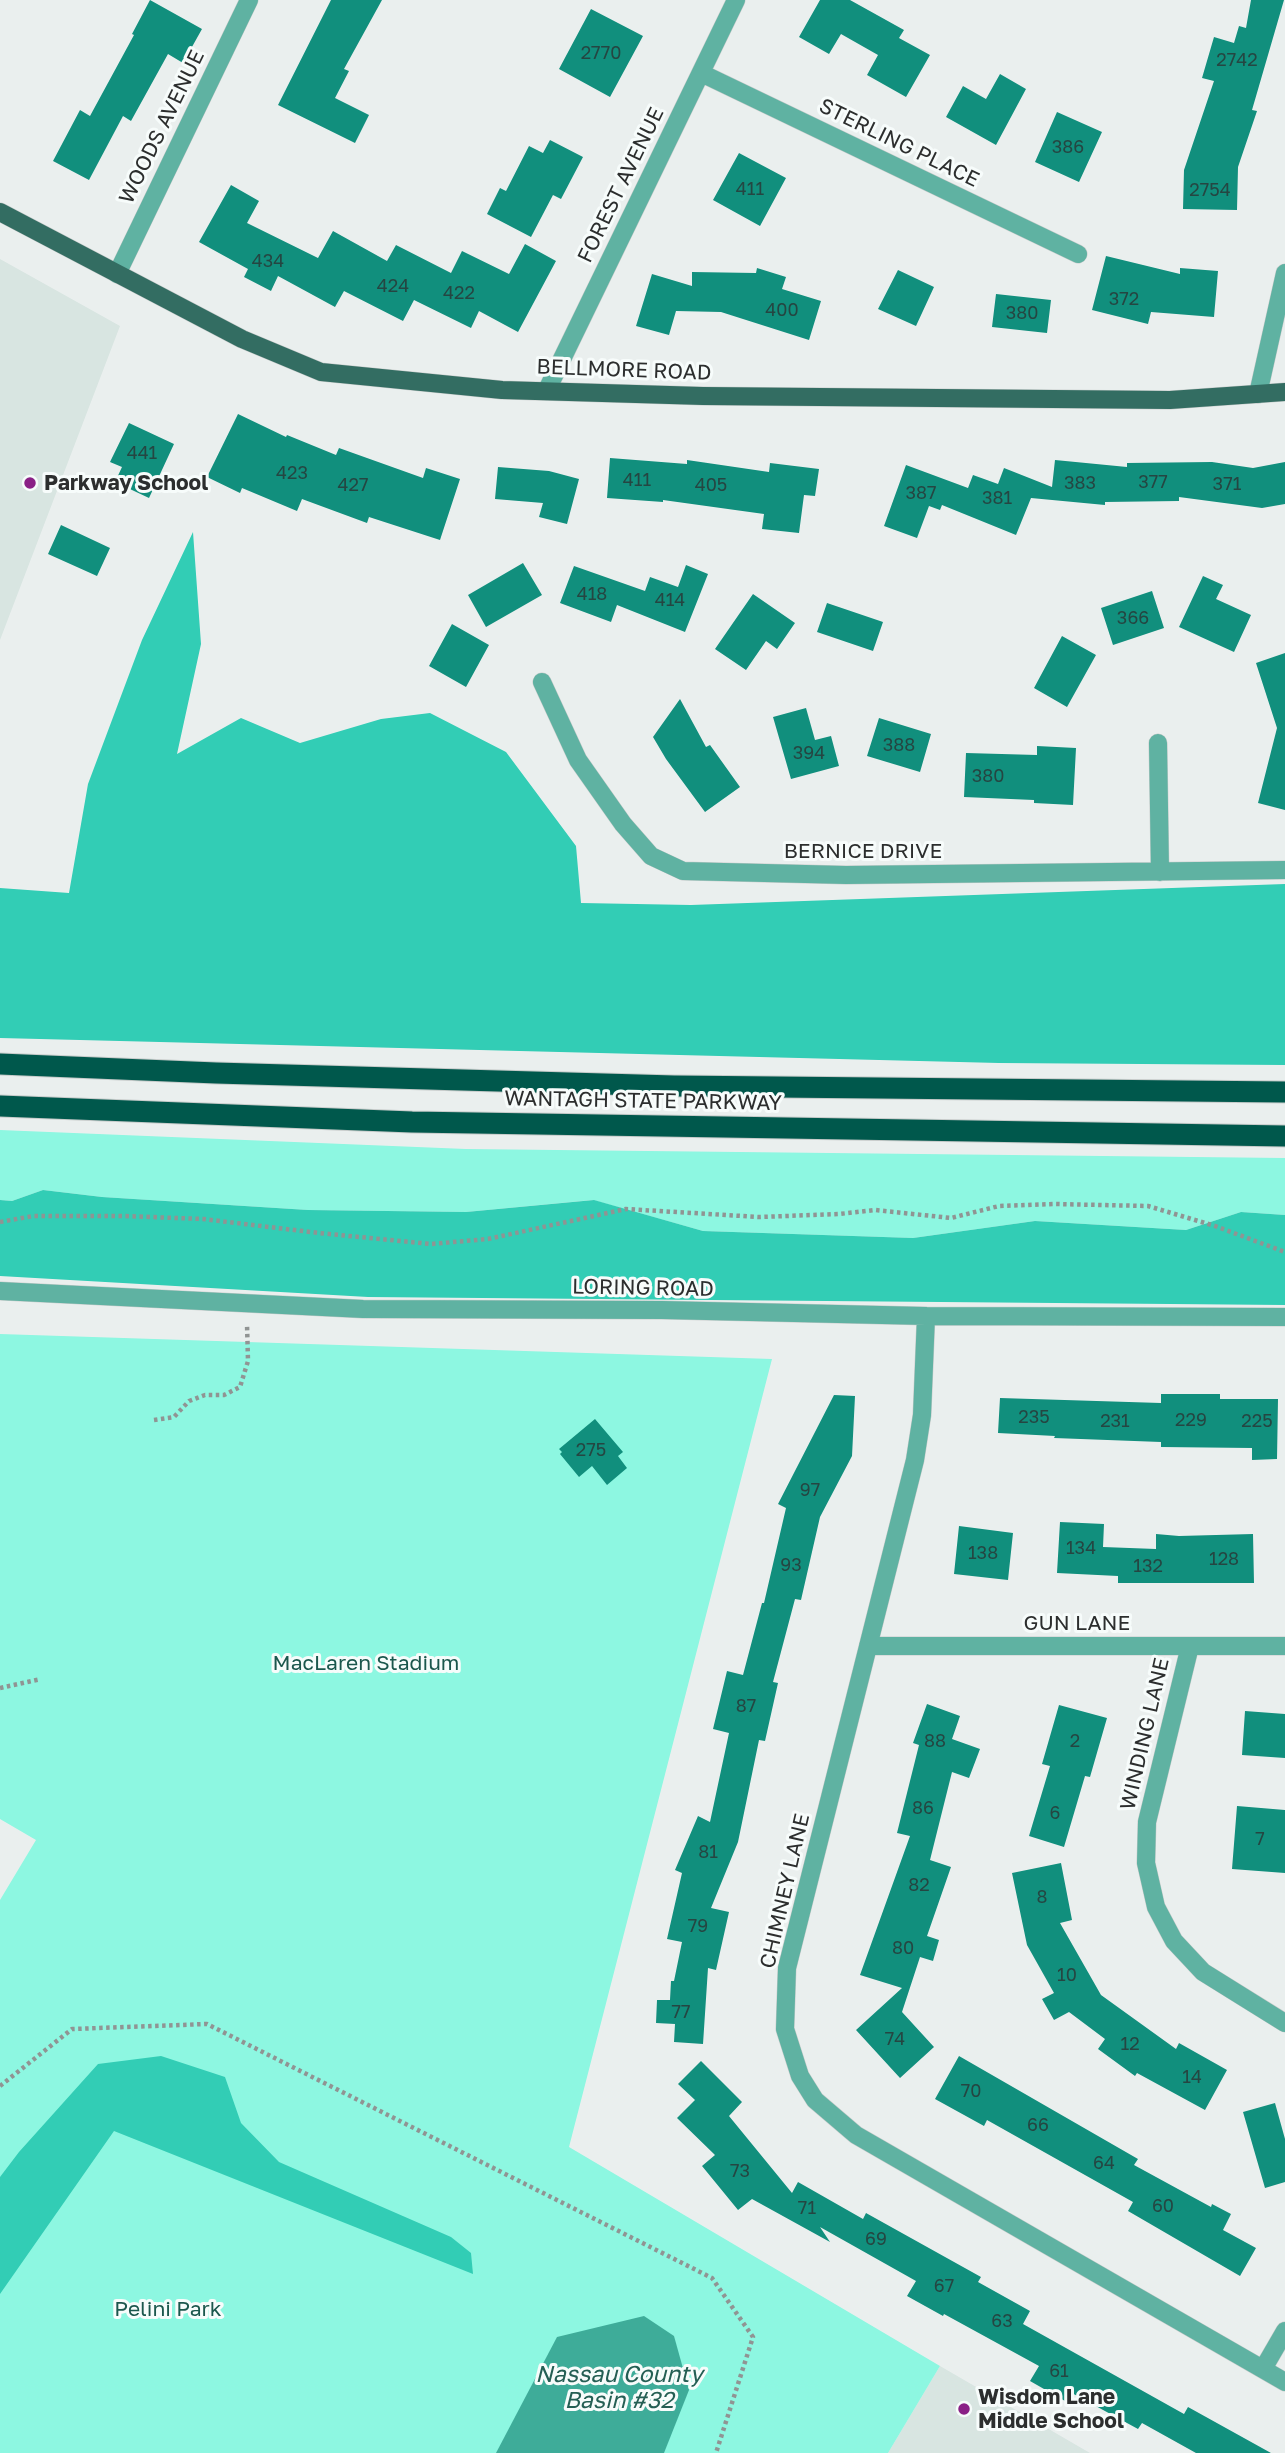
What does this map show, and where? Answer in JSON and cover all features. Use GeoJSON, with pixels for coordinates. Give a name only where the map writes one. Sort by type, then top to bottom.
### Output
{"type":"FeatureCollection","features":[{"type":"Feature","properties":{"kind":"highway","name":"WANTAGH STATE PARKWAY"},"geometry":{"type":"LineString","coordinates":[[0,1064],[674,1086],[1285,1092]]}},
{"type":"Feature","properties":{"kind":"highway","name":"WANTAGH STATE PARKWAY"},"geometry":{"type":"LineString","coordinates":[[0,1106],[412,1122],[1285,1136]]}},
{"type":"Feature","properties":{"kind":"main road","name":"BELLMORE ROAD"},"geometry":{"type":"LineString","coordinates":[[0,212],[242,339],[321,372],[502,390],[703,396],[1156,400],[1285,392]]}},
{"type":"Feature","properties":{"kind":"street","name":"WOODS AVENUE"},"geometry":{"type":"LineString","coordinates":[[117,274],[249,0]]}},
{"type":"Feature","properties":{"kind":"street","name":"FOREST AVENUE"},"geometry":{"type":"LineString","coordinates":[[547,390],[736,0]]}},
{"type":"Feature","properties":{"kind":"street","name":"STERLING PLACE"},"geometry":{"type":"LineString","coordinates":[[701,73],[1078,254]]}},
{"type":"Feature","properties":{"kind":"street"},"geometry":{"type":"LineString","coordinates":[[1258,394],[1285,273]]}},
{"type":"Feature","properties":{"kind":"street","name":"BERNICE DRIVE"},"geometry":{"type":"LineString","coordinates":[[542,682],[578,760],[623,824],[651,856],[683,871],[846,875],[1285,870]]}},
{"type":"Feature","properties":{"kind":"street"},"geometry":{"type":"LineString","coordinates":[[1158,743],[1160,872]]}},
{"type":"Feature","properties":{"kind":"street","name":"LORING ROAD"},"geometry":{"type":"LineString","coordinates":[[0,1291],[363,1309],[662,1310],[926,1316],[1285,1317]]}},
{"type":"Feature","properties":{"kind":"street","name":"CHIMNEY LANE"},"geometry":{"type":"LineString","coordinates":[[926,1316],[922,1415],[917,1448],[788,1968],[785,2029],[800,2076],[816,2100],[856,2135],[1285,2382]]}},
{"type":"Feature","properties":{"kind":"street","name":"GUN LANE"},"geometry":{"type":"LineString","coordinates":[[869,1646],[1285,1646]]}},
{"type":"Feature","properties":{"kind":"street","name":"WINDING LANE"},"geometry":{"type":"LineString","coordinates":[[1190,1646],[1147,1822],[1146,1863],[1156,1907],[1174,1941],[1203,1972],[1285,2023]]}},
{"type":"Feature","properties":{"kind":"street"},"geometry":{"type":"LineString","coordinates":[[1263,2369],[1285,2331]]}},
{"type":"Feature","properties":{"kind":"path"},"geometry":{"type":"LineString","coordinates":[[0,1222],[33,1216],[203,1219],[431,1244],[488,1240],[626,1209],[760,1217],[875,1210],[951,1218],[999,1206],[1149,1206],[1215,1226],[1285,1252]]}},
{"type":"Feature","properties":{"kind":"path"},"geometry":{"type":"LineString","coordinates":[[154,1420],[174,1417],[189,1401],[205,1395],[224,1395],[240,1387],[248,1361],[247,1303]]}},
{"type":"Feature","properties":{"kind":"path"},"geometry":{"type":"LineString","coordinates":[[0,1688],[41,1679]]}},
{"type":"Feature","properties":{"kind":"path"},"geometry":{"type":"LineString","coordinates":[[0,2085],[72,2028],[207,2024],[712,2278],[753,2337],[716,2453]]}},
{"type":"Feature","properties":{"kind":"shaded area","name":"Parkway School"},"geometry":{"type":"Polygon","coordinates":[[[0,259],[120,326],[0,640],[0,259]]]}},
{"type":"Feature","properties":{"kind":"shaded area"},"geometry":{"type":"Polygon","coordinates":[[[193,532],[201,644],[177,754],[241,718],[300,743],[381,719],[430,713],[506,752],[576,846],[581,903],[691,905],[1285,884],[1285,1065],[999,1063],[0,1038],[0,888],[69,893],[88,784],[142,640],[193,532]]]}},
{"type":"Feature","properties":{"kind":"shaded area"},"geometry":{"type":"Polygon","coordinates":[[[43,1190],[102,1197],[308,1210],[466,1212],[594,1200],[703,1231],[913,1238],[1035,1221],[1186,1230],[1241,1212],[1285,1215],[1285,1305],[368,1297],[0,1276],[0,1200],[12,1201],[43,1190]]]}},
{"type":"Feature","properties":{"kind":"shaded area"},"geometry":{"type":"Polygon","coordinates":[[[161,2056],[225,2077],[241,2123],[279,2162],[451,2237],[471,2253],[473,2274],[114,2131],[0,2294],[0,2177],[98,2064],[161,2056]]]}},
{"type":"Feature","properties":{"kind":"shaded area","name":"Wisdom Lane Middle School"},"geometry":{"type":"Polygon","coordinates":[[[940,2366],[1090,2453],[888,2453],[940,2366]]]}},
{"type":"Feature","properties":{"kind":"green space"},"geometry":{"type":"Polygon","coordinates":[[[0,1130],[466,1149],[1285,1158],[1285,1215],[1241,1212],[1186,1230],[1035,1221],[913,1238],[703,1231],[593,1200],[466,1212],[308,1210],[102,1197],[43,1190],[12,1201],[0,1200],[0,1130]]]}},
{"type":"Feature","properties":{"kind":"green space"},"geometry":{"type":"Polygon","coordinates":[[[0,1334],[772,1359],[569,2147],[940,2366],[888,2453],[0,2453],[0,1900],[36,1840],[0,1819],[0,1334]]]}},
{"type":"Feature","properties":{"kind":"water","name":"Nassau County Basin #32"},"geometry":{"type":"Polygon","coordinates":[[[644,2316],[674,2336],[689,2390],[664,2453],[496,2453],[557,2337],[644,2316]]]}},
{"type":"Feature","properties":{"kind":"building"},"geometry":{"type":"Polygon","coordinates":[[[150,0],[202,29],[183,63],[168,54],[131,121],[123,116],[89,180],[53,161],[80,110],[90,116],[150,0]]]}},
{"type":"Feature","properties":{"kind":"building"},"geometry":{"type":"Polygon","coordinates":[[[331,0],[382,0],[344,69],[349,71],[335,98],[369,115],[355,143],[278,105],[331,0]]]}},
{"type":"Feature","properties":{"kind":"building"},"geometry":{"type":"Polygon","coordinates":[[[820,0],[850,0],[904,30],[899,38],[930,55],[906,97],[867,75],[878,55],[841,34],[829,54],[799,37],[820,0]]]}},
{"type":"Feature","properties":{"kind":"building"},"geometry":{"type":"Polygon","coordinates":[[[1251,0],[1284,0],[1252,110],[1257,111],[1238,167],[1237,210],[1183,209],[1184,170],[1214,81],[1202,78],[1214,37],[1234,43],[1239,26],[1246,28],[1251,0]]]}},
{"type":"Feature","properties":{"kind":"building"},"geometry":{"type":"Polygon","coordinates":[[[591,9],[643,36],[610,97],[559,69],[591,9]]]}},
{"type":"Feature","properties":{"kind":"building"},"geometry":{"type":"Polygon","coordinates":[[[1000,74],[1026,89],[996,145],[946,117],[963,86],[986,99],[1000,74]]]}},
{"type":"Feature","properties":{"kind":"building"},"geometry":{"type":"Polygon","coordinates":[[[1057,112],[1102,132],[1079,182],[1035,162],[1057,112]]]}},
{"type":"Feature","properties":{"kind":"building"},"geometry":{"type":"Polygon","coordinates":[[[550,140],[583,157],[561,199],[553,195],[531,237],[487,214],[500,188],[506,191],[529,146],[543,153],[550,140]]]}},
{"type":"Feature","properties":{"kind":"building"},"geometry":{"type":"Polygon","coordinates":[[[739,153],[786,178],[760,226],[713,200],[739,153]]]}},
{"type":"Feature","properties":{"kind":"building"},"geometry":{"type":"Polygon","coordinates":[[[231,185],[259,201],[247,223],[318,258],[333,231],[387,261],[396,245],[451,273],[462,251],[509,274],[525,244],[556,261],[518,332],[479,311],[471,328],[414,300],[403,321],[344,291],[335,307],[278,276],[271,291],[244,277],[248,269],[199,242],[231,185]]]}},
{"type":"Feature","properties":{"kind":"building"},"geometry":{"type":"Polygon","coordinates":[[[1106,256],[1180,274],[1180,268],[1218,271],[1214,317],[1151,312],[1148,324],[1092,310],[1106,256]]]}},
{"type":"Feature","properties":{"kind":"building"},"geometry":{"type":"Polygon","coordinates":[[[757,268],[786,277],[782,289],[821,301],[809,340],[721,312],[676,311],[669,335],[636,326],[652,274],[692,286],[692,272],[756,273],[757,268]]]}},
{"type":"Feature","properties":{"kind":"building"},"geometry":{"type":"Polygon","coordinates":[[[898,270],[934,287],[916,326],[878,309],[898,270]]]}},
{"type":"Feature","properties":{"kind":"building"},"geometry":{"type":"Polygon","coordinates":[[[996,294],[1051,300],[1047,333],[992,327],[996,294]]]}},
{"type":"Feature","properties":{"kind":"building"},"geometry":{"type":"Polygon","coordinates":[[[238,414],[286,437],[287,435],[336,455],[339,448],[423,478],[426,468],[460,479],[440,540],[369,517],[367,523],[302,499],[297,511],[242,488],[240,493],[207,477],[238,414]]]}},
{"type":"Feature","properties":{"kind":"building"},"geometry":{"type":"Polygon","coordinates":[[[129,423],[174,444],[149,498],[115,482],[122,467],[110,462],[129,423]]]}},
{"type":"Feature","properties":{"kind":"building"},"geometry":{"type":"Polygon","coordinates":[[[610,458],[687,464],[687,460],[769,472],[770,463],[819,469],[815,496],[804,495],[799,533],[762,529],[764,514],[663,500],[607,498],[610,458]]]}},
{"type":"Feature","properties":{"kind":"building"},"geometry":{"type":"Polygon","coordinates":[[[1055,460],[1127,467],[1127,463],[1212,462],[1253,468],[1285,462],[1285,504],[1262,508],[1179,497],[1179,501],[1105,502],[1105,505],[1031,498],[1016,535],[942,505],[940,510],[929,506],[917,538],[884,526],[906,465],[968,488],[973,475],[998,484],[1004,468],[1052,487],[1055,460]]]}},
{"type":"Feature","properties":{"kind":"building"},"geometry":{"type":"Polygon","coordinates":[[[498,467],[549,471],[579,479],[567,524],[539,517],[543,503],[495,499],[498,467]]]}},
{"type":"Feature","properties":{"kind":"building"},"geometry":{"type":"Polygon","coordinates":[[[61,525],[110,548],[97,576],[48,554],[61,525]]]}},
{"type":"Feature","properties":{"kind":"building"},"geometry":{"type":"Polygon","coordinates":[[[523,563],[542,595],[486,627],[468,595],[523,563]]]}},
{"type":"Feature","properties":{"kind":"building"},"geometry":{"type":"Polygon","coordinates":[[[686,565],[708,574],[685,632],[617,605],[611,622],[560,603],[574,566],[645,591],[650,577],[678,587],[686,565]]]}},
{"type":"Feature","properties":{"kind":"building"},"geometry":{"type":"Polygon","coordinates":[[[1203,576],[1223,585],[1216,599],[1251,615],[1234,652],[1179,627],[1203,576]]]}},
{"type":"Feature","properties":{"kind":"building"},"geometry":{"type":"Polygon","coordinates":[[[1152,591],[1164,628],[1113,645],[1101,608],[1152,591]]]}},
{"type":"Feature","properties":{"kind":"building"},"geometry":{"type":"Polygon","coordinates":[[[753,594],[795,623],[777,649],[766,641],[746,670],[715,649],[753,594]]]}},
{"type":"Feature","properties":{"kind":"building"},"geometry":{"type":"Polygon","coordinates":[[[827,603],[883,622],[873,651],[817,632],[827,603]]]}},
{"type":"Feature","properties":{"kind":"building"},"geometry":{"type":"Polygon","coordinates":[[[452,624],[489,645],[466,687],[429,666],[452,624]]]}},
{"type":"Feature","properties":{"kind":"building"},"geometry":{"type":"Polygon","coordinates":[[[1062,636],[1096,655],[1067,707],[1034,688],[1062,636]]]}},
{"type":"Feature","properties":{"kind":"building"},"geometry":{"type":"Polygon","coordinates":[[[1285,653],[1285,810],[1258,803],[1277,728],[1256,663],[1285,653]]]}},
{"type":"Feature","properties":{"kind":"building"},"geometry":{"type":"Polygon","coordinates":[[[680,699],[706,747],[710,745],[740,787],[705,812],[653,737],[680,699]]]}},
{"type":"Feature","properties":{"kind":"building"},"geometry":{"type":"Polygon","coordinates":[[[806,708],[815,740],[831,736],[839,766],[791,779],[773,717],[806,708]]]}},
{"type":"Feature","properties":{"kind":"building"},"geometry":{"type":"Polygon","coordinates":[[[879,718],[931,734],[920,772],[867,756],[879,718]]]}},
{"type":"Feature","properties":{"kind":"building"},"geometry":{"type":"Polygon","coordinates":[[[1037,746],[1076,748],[1073,805],[1034,803],[1034,800],[964,797],[966,753],[1037,755],[1037,746]]]}},
{"type":"Feature","properties":{"kind":"building"},"geometry":{"type":"Polygon","coordinates":[[[1161,1394],[1220,1394],[1220,1399],[1278,1399],[1277,1459],[1252,1460],[1252,1448],[1161,1447],[1161,1442],[998,1433],[1000,1398],[1161,1403],[1161,1394]]]}},
{"type":"Feature","properties":{"kind":"building"},"geometry":{"type":"Polygon","coordinates":[[[834,1395],[855,1396],[852,1456],[820,1517],[801,1600],[795,1599],[773,1682],[778,1683],[765,1741],[759,1740],[738,1842],[711,1908],[729,1912],[716,1970],[708,1968],[703,2044],[674,2042],[675,2024],[656,2023],[657,2000],[670,2000],[671,1981],[674,1981],[682,1942],[667,1939],[682,1873],[675,1870],[698,1816],[710,1822],[729,1733],[713,1729],[727,1671],[743,1675],[764,1603],[786,1508],[778,1504],[834,1395]]]}},
{"type":"Feature","properties":{"kind":"building"},"geometry":{"type":"Polygon","coordinates":[[[595,1419],[623,1452],[618,1456],[627,1468],[607,1485],[592,1466],[579,1477],[559,1449],[595,1419]]]}},
{"type":"Feature","properties":{"kind":"building"},"geometry":{"type":"Polygon","coordinates":[[[1060,1522],[1104,1524],[1103,1547],[1156,1549],[1156,1534],[1253,1534],[1254,1583],[1118,1583],[1118,1576],[1057,1573],[1060,1522]]]}},
{"type":"Feature","properties":{"kind":"building"},"geometry":{"type":"Polygon","coordinates":[[[959,1526],[1013,1533],[1008,1580],[954,1574],[959,1526]]]}},
{"type":"Feature","properties":{"kind":"building"},"geometry":{"type":"Polygon","coordinates":[[[927,1704],[960,1716],[952,1739],[980,1749],[969,1778],[952,1772],[930,1860],[951,1867],[927,1936],[939,1940],[933,1961],[920,1957],[902,2012],[934,2047],[900,2078],[856,2030],[902,1988],[860,1975],[910,1836],[897,1833],[919,1745],[913,1743],[927,1704]]]}},
{"type":"Feature","properties":{"kind":"building"},"geometry":{"type":"Polygon","coordinates":[[[1059,1705],[1107,1718],[1090,1777],[1085,1776],[1064,1847],[1029,1836],[1050,1766],[1042,1764],[1059,1705]]]}},
{"type":"Feature","properties":{"kind":"building"},"geometry":{"type":"Polygon","coordinates":[[[1245,1711],[1285,1714],[1285,1758],[1242,1755],[1245,1711]]]}},
{"type":"Feature","properties":{"kind":"building"},"geometry":{"type":"Polygon","coordinates":[[[1237,1806],[1285,1810],[1285,1873],[1232,1869],[1237,1806]]]}},
{"type":"Feature","properties":{"kind":"building"},"geometry":{"type":"Polygon","coordinates":[[[1061,1863],[1072,1920],[1060,1923],[1101,1995],[1176,2049],[1179,2043],[1227,2070],[1205,2110],[1137,2073],[1135,2076],[1098,2049],[1105,2039],[1069,2012],[1054,2020],[1042,1999],[1054,1993],[1027,1945],[1012,1873],[1061,1863]]]}},
{"type":"Feature","properties":{"kind":"building"},"geometry":{"type":"Polygon","coordinates":[[[959,2056],[1138,2159],[1134,2165],[1211,2207],[1212,2204],[1231,2214],[1223,2230],[1256,2248],[1240,2276],[1128,2211],[1133,2202],[987,2120],[984,2126],[935,2099],[959,2056]]]}},
{"type":"Feature","properties":{"kind":"building"},"geometry":{"type":"Polygon","coordinates":[[[701,2061],[742,2102],[729,2116],[792,2193],[798,2182],[863,2219],[866,2213],[981,2277],[978,2282],[1030,2311],[1023,2324],[1184,2414],[1188,2407],[1271,2453],[1196,2453],[1142,2423],[1138,2429],[1070,2392],[1065,2401],[1030,2381],[1039,2366],[907,2296],[916,2281],[820,2227],[830,2242],[752,2199],[738,2210],[702,2166],[715,2155],[677,2118],[695,2100],[678,2084],[701,2061]]]}},
{"type":"Feature","properties":{"kind":"building"},"geometry":{"type":"Polygon","coordinates":[[[1275,2103],[1285,2139],[1285,2182],[1265,2188],[1243,2112],[1275,2103]]]}},
{"type":"Feature","properties":{"kind":"place","name":"Parkway School"},"geometry":{"type":"Point","coordinates":[30,483]}},
{"type":"Feature","properties":{"kind":"place","name":"Wisdom Lane Middle School"},"geometry":{"type":"Point","coordinates":[964,2409]}},
{"type":"Feature","properties":{"kind":"park label","name":"MacLaren Stadium"},"geometry":{"type":"Point","coordinates":[366,1663]}},
{"type":"Feature","properties":{"kind":"park label","name":"Pelini Park"},"geometry":{"type":"Point","coordinates":[168,2309]}}]}
